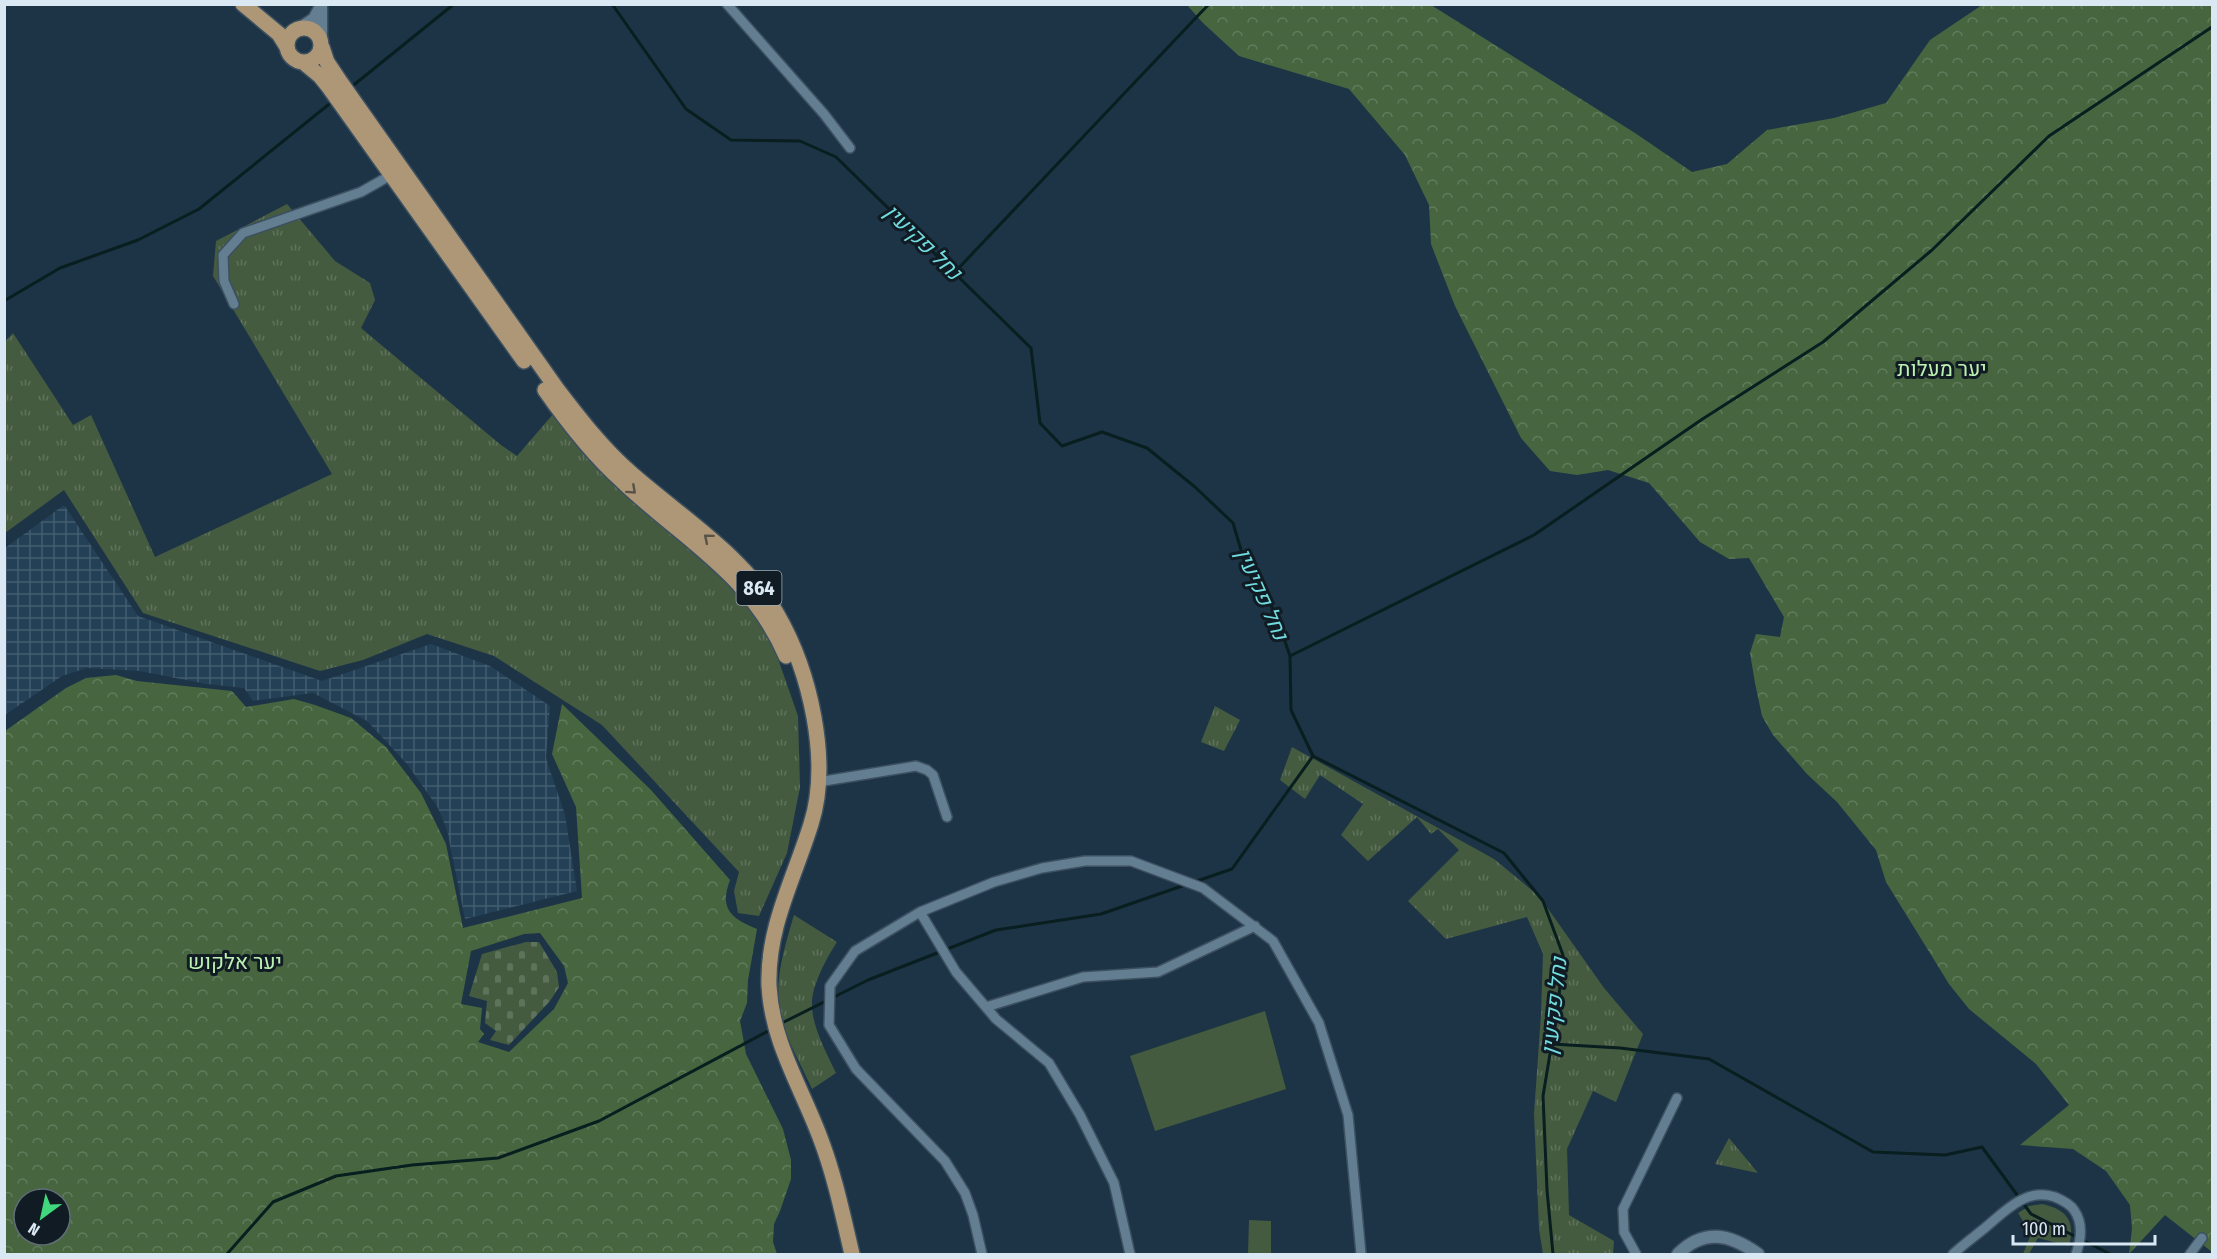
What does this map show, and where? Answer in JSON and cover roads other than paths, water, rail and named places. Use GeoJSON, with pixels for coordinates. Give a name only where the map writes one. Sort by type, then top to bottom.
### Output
{"type":"FeatureCollection","features":[{"type":"Feature","properties":{"kind":"main road"},"geometry":{"type":"LineString","coordinates":[[243,4],[279,34],[293,58],[303,62],[315,59],[321,42],[313,29],[283,24],[258,4]]}},
{"type":"Feature","properties":{"kind":"main road"},"geometry":{"type":"LineString","coordinates":[[287,47],[289,36],[300,28]]}},
{"type":"Feature","properties":{"kind":"main road","name":"864"},"geometry":{"type":"LineString","coordinates":[[321,42],[327,62],[339,80],[556,389],[588,429],[631,473],[726,554],[755,582],[785,628],[808,691],[817,744],[818,782],[812,823],[778,915],[771,946],[769,985],[778,1038],[825,1151],[852,1254]]}},
{"type":"Feature","properties":{"kind":"main road","name":"864"},"geometry":{"type":"LineString","coordinates":[[303,62],[320,76],[556,405],[588,446],[629,487],[736,579],[750,594],[772,627],[790,665],[802,705],[806,730],[810,770],[809,785],[800,832],[770,911],[762,971],[763,1006],[775,1055],[815,1145],[844,1254]]}},
{"type":"Feature","properties":{"kind":"street"},"geometry":{"type":"LineString","coordinates":[[727,4],[824,114],[850,148]]}},
{"type":"Feature","properties":{"kind":"street"},"geometry":{"type":"LineString","coordinates":[[300,28],[314,19],[321,6]]}},
{"type":"Feature","properties":{"kind":"street"},"geometry":{"type":"LineString","coordinates":[[321,6],[321,42]]}},
{"type":"Feature","properties":{"kind":"street"},"geometry":{"type":"LineString","coordinates":[[234,304],[224,281],[224,255],[243,233],[361,192],[391,173],[394,166],[390,153]]}},
{"type":"Feature","properties":{"kind":"street"},"geometry":{"type":"LineString","coordinates":[[818,782],[916,766],[927,770],[933,776],[947,817]]}},
{"type":"Feature","properties":{"kind":"street"},"geometry":{"type":"LineString","coordinates":[[982,1254],[973,1215],[965,1193],[945,1161],[855,1069],[829,1025],[830,986],[855,951],[920,912],[994,882],[1042,868],[1085,861],[1131,861],[1203,888],[1273,941],[1319,1023],[1348,1115],[1361,1254]]}},
{"type":"Feature","properties":{"kind":"street"},"geometry":{"type":"LineString","coordinates":[[920,912],[956,972],[996,1019],[1049,1063],[1080,1115],[1114,1183],[1130,1254]]}},
{"type":"Feature","properties":{"kind":"street"},"geometry":{"type":"LineString","coordinates":[[986,1007],[1083,977],[1158,972],[1255,927]]}},
{"type":"Feature","properties":{"kind":"street"},"geometry":{"type":"LineString","coordinates":[[1636,1254],[1624,1232],[1623,1209],[1677,1098]]}},
{"type":"Feature","properties":{"kind":"street"},"geometry":{"type":"LineString","coordinates":[[1953,1254],[2016,1202],[2039,1195],[2063,1200],[2073,1208],[2079,1219],[2082,1234],[2076,1254]]}},
{"type":"Feature","properties":{"kind":"street"},"geometry":{"type":"LineString","coordinates":[[1678,1254],[1694,1242],[1718,1236],[1742,1244],[1758,1254]]}},
{"type":"Feature","properties":{"kind":"street"},"geometry":{"type":"LineString","coordinates":[[2190,1254],[2202,1238]]}},
{"type":"Feature","properties":{"kind":"waterway"},"geometry":{"type":"LineString","coordinates":[[350,88],[454,4]]}},
{"type":"Feature","properties":{"kind":"waterway","name":"נחל פקיעין"},"geometry":{"type":"LineString","coordinates":[[612,4],[686,109],[731,140],[800,141],[836,157],[1031,348],[1040,423],[1062,446],[1102,432],[1147,448],[1195,487],[1233,523],[1247,570],[1274,610],[1290,656],[1291,710],[1313,756],[1504,853],[1543,901],[1563,955],[1558,1006],[1543,1096],[1547,1190],[1553,1254]]}},
{"type":"Feature","properties":{"kind":"waterway"},"geometry":{"type":"LineString","coordinates":[[954,273],[1209,4]]}},
{"type":"Feature","properties":{"kind":"waterway"},"geometry":{"type":"LineString","coordinates":[[1290,656],[1534,535],[1701,420],[1823,342],[1932,250],[2049,136],[2212,27]]}},
{"type":"Feature","properties":{"kind":"waterway"},"geometry":{"type":"LineString","coordinates":[[4,301],[60,268],[138,240],[199,209],[333,101]]}},
{"type":"Feature","properties":{"kind":"waterway"},"geometry":{"type":"LineString","coordinates":[[1194,882],[1232,869],[1313,756]]}},
{"type":"Feature","properties":{"kind":"waterway"},"geometry":{"type":"LineString","coordinates":[[780,1024],[868,980],[996,930],[1101,914],[1185,885]]}},
{"type":"Feature","properties":{"kind":"waterway"},"geometry":{"type":"LineString","coordinates":[[227,1254],[273,1202],[336,1176],[412,1165],[498,1158],[599,1121],[772,1029]]}},
{"type":"Feature","properties":{"kind":"waterway"},"geometry":{"type":"LineString","coordinates":[[1552,1044],[1620,1048],[1709,1059],[1873,1152],[1945,1155],[1982,1147],[2031,1214],[2110,1254]]}},
{"type":"Feature","properties":{"kind":"park label","name":"יער מעלות"},"geometry":{"type":"Point","coordinates":[1942,369]}},
{"type":"Feature","properties":{"kind":"park label","name":"יער אלקוש"},"geometry":{"type":"Point","coordinates":[235,962]}}]}
